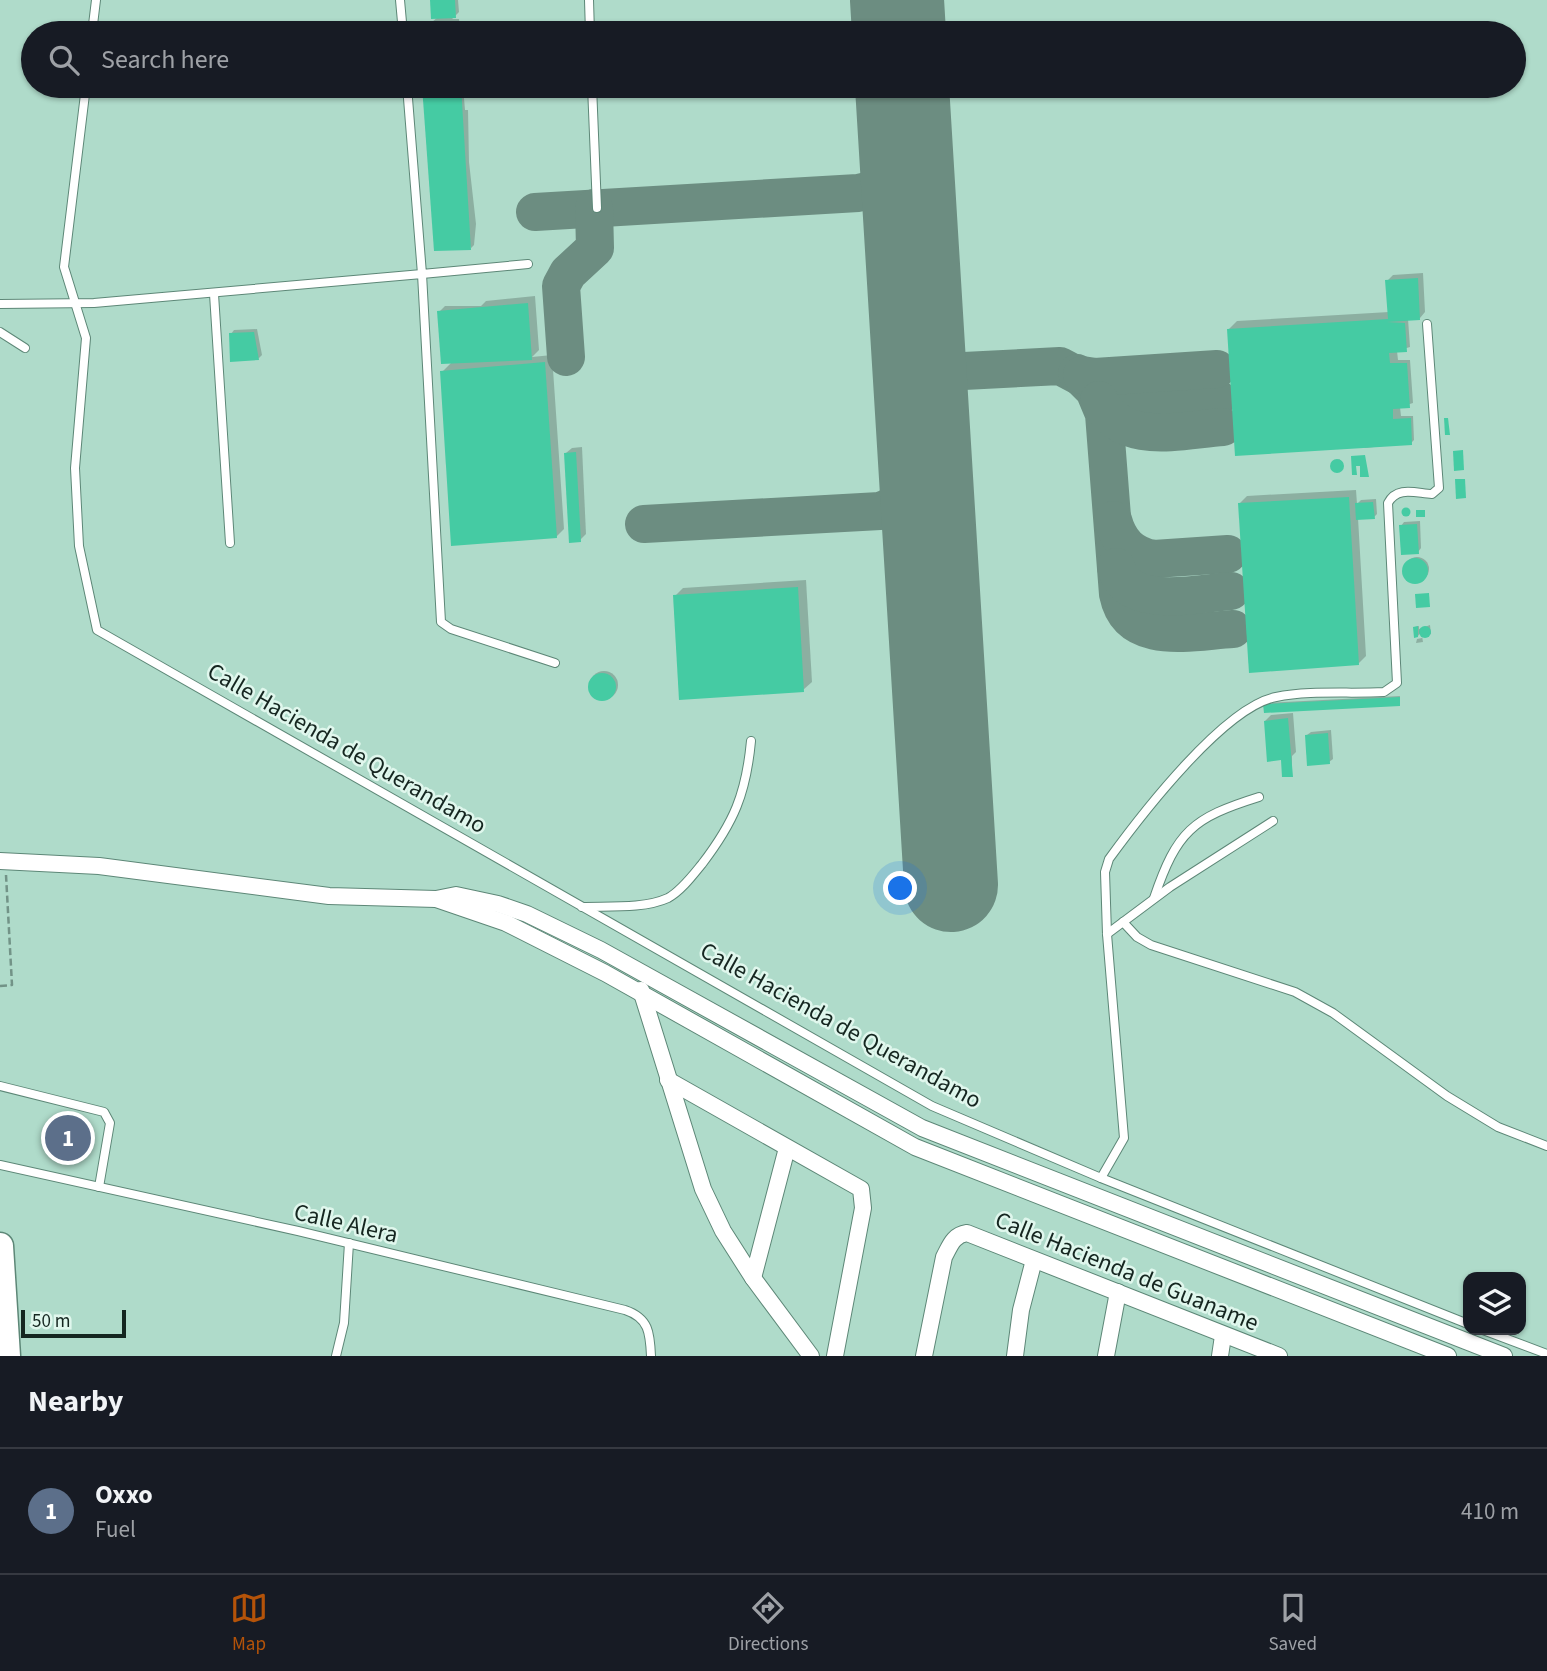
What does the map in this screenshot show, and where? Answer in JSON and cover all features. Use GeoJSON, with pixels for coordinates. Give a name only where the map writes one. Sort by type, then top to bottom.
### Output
{"type":"FeatureCollection","features":[{"type":"Feature","properties":{"kind":"highway"},"geometry":{"type":"LineString","coordinates":[[0,1246],[7,1356]]}},
{"type":"Feature","properties":{"kind":"street","name":"Calle Hacienda de Querandamo"},"geometry":{"type":"LineString","coordinates":[[3,861],[99,866],[328,896],[436,899],[456,895],[479,898],[527,914],[601,950],[922,1128],[1495,1355]]}},
{"type":"Feature","properties":{"kind":"street","name":"Calle Hacienda de Querandamo"},"geometry":{"type":"LineString","coordinates":[[436,899],[506,923],[642,995],[915,1147],[1448,1356]]}},
{"type":"Feature","properties":{"kind":"street"},"geometry":{"type":"LineString","coordinates":[[640,974],[642,995],[703,1189],[723,1231],[753,1278],[811,1356]]}},
{"type":"Feature","properties":{"kind":"street"},"geometry":{"type":"LineString","coordinates":[[668,1080],[861,1189],[863,1208],[835,1356]]}},
{"type":"Feature","properties":{"kind":"street"},"geometry":{"type":"LineString","coordinates":[[753,1278],[787,1148]]}},
{"type":"Feature","properties":{"kind":"street","name":"Calle Hacienda de Guaname"},"geometry":{"type":"LineString","coordinates":[[925,1356],[944,1258],[959,1234],[974,1234],[1223,1336],[1279,1356]]}},
{"type":"Feature","properties":{"kind":"street"},"geometry":{"type":"LineString","coordinates":[[1015,1356],[1021,1310],[1034,1260]]}},
{"type":"Feature","properties":{"kind":"street"},"geometry":{"type":"LineString","coordinates":[[1106,1356],[1118,1292]]}},
{"type":"Feature","properties":{"kind":"street"},"geometry":{"type":"LineString","coordinates":[[1220,1356],[1223,1336]]}},
{"type":"Feature","properties":{"kind":"lane"},"geometry":{"type":"LineString","coordinates":[[93,21],[96,0]]}},
{"type":"Feature","properties":{"kind":"lane"},"geometry":{"type":"LineString","coordinates":[[400,0],[402,21]]}},
{"type":"Feature","properties":{"kind":"lane"},"geometry":{"type":"LineString","coordinates":[[589,0],[590,21]]}},
{"type":"Feature","properties":{"kind":"lane","name":"Calle Hacienda de Querandamo"},"geometry":{"type":"LineString","coordinates":[[85,98],[64,267],[86,338],[75,468],[78,533],[91,615],[97,630],[932,1106],[1101,1178],[1463,1322]]}},
{"type":"Feature","properties":{"kind":"lane"},"geometry":{"type":"LineString","coordinates":[[408,98],[422,274],[441,622],[451,629],[555,663]]}},
{"type":"Feature","properties":{"kind":"lane"},"geometry":{"type":"LineString","coordinates":[[592,98],[597,208]]}},
{"type":"Feature","properties":{"kind":"lane"},"geometry":{"type":"LineString","coordinates":[[0,304],[76,304],[528,264]]}},
{"type":"Feature","properties":{"kind":"lane"},"geometry":{"type":"LineString","coordinates":[[214,293],[230,543]]}},
{"type":"Feature","properties":{"kind":"lane"},"geometry":{"type":"LineString","coordinates":[[1101,1178],[1124,1138],[1107,934],[1105,872],[1109,859],[1219,731],[1245,709],[1276,697],[1384,692],[1397,683],[1388,503],[1393,494],[1432,494],[1439,488],[1427,324]]}},
{"type":"Feature","properties":{"kind":"lane"},"geometry":{"type":"LineString","coordinates":[[0,332],[25,348]]}},
{"type":"Feature","properties":{"kind":"lane"},"geometry":{"type":"LineString","coordinates":[[582,907],[656,902],[670,897],[694,875],[731,823],[742,798],[751,741]]}},
{"type":"Feature","properties":{"kind":"lane"},"geometry":{"type":"LineString","coordinates":[[1154,898],[1178,844],[1196,823],[1214,811],[1259,797]]}},
{"type":"Feature","properties":{"kind":"lane"},"geometry":{"type":"LineString","coordinates":[[1107,934],[1154,898],[1273,821]]}},
{"type":"Feature","properties":{"kind":"lane"},"geometry":{"type":"LineString","coordinates":[[1123,922],[1137,937],[1151,945],[1295,992],[1333,1013],[1447,1096],[1499,1127],[1547,1146]]}},
{"type":"Feature","properties":{"kind":"lane"},"geometry":{"type":"LineString","coordinates":[[0,1086],[104,1112],[110,1123],[99,1187]]}},
{"type":"Feature","properties":{"kind":"lane","name":"Calle Alera"},"geometry":{"type":"LineString","coordinates":[[0,1165],[349,1244],[637,1314],[650,1333],[651,1356]]}},
{"type":"Feature","properties":{"kind":"lane"},"geometry":{"type":"LineString","coordinates":[[336,1356],[344,1323],[349,1244]]}},
{"type":"Feature","properties":{"kind":"lane"},"geometry":{"type":"LineString","coordinates":[[1496,1335],[1547,1354]]}},
{"type":"Feature","properties":{"kind":"path"},"geometry":{"type":"LineString","coordinates":[[0,986],[12,985],[3,861]]}},
{"type":"Feature","properties":{"kind":"building"},"geometry":{"type":"Polygon","coordinates":[[[430,0],[455,0],[456,18],[431,19],[430,0]]]}},
{"type":"Feature","properties":{"kind":"building"},"geometry":{"type":"Polygon","coordinates":[[[423,98],[462,98],[471,250],[434,251],[423,98]]]}},
{"type":"Feature","properties":{"kind":"building"},"geometry":{"type":"Polygon","coordinates":[[[1418,278],[1420,320],[1387,322],[1405,323],[1407,352],[1389,353],[1390,363],[1407,363],[1410,408],[1393,409],[1393,419],[1411,418],[1412,445],[1235,456],[1227,329],[1388,319],[1385,280],[1418,278]]]}},
{"type":"Feature","properties":{"kind":"building"},"geometry":{"type":"Polygon","coordinates":[[[528,303],[532,360],[441,364],[437,311],[528,303]]]}},
{"type":"Feature","properties":{"kind":"building"},"geometry":{"type":"Polygon","coordinates":[[[254,332],[259,360],[230,362],[229,333],[254,332]]]}},
{"type":"Feature","properties":{"kind":"building"},"geometry":{"type":"Polygon","coordinates":[[[545,362],[557,538],[451,546],[440,371],[545,362]]]}},
{"type":"Feature","properties":{"kind":"building"},"geometry":{"type":"Polygon","coordinates":[[[1444,418],[1448,418],[1450,435],[1445,435],[1444,418]]]}},
{"type":"Feature","properties":{"kind":"building"},"geometry":{"type":"Polygon","coordinates":[[[1463,450],[1464,470],[1454,471],[1453,451],[1463,450]]]}},
{"type":"Feature","properties":{"kind":"building"},"geometry":{"type":"Polygon","coordinates":[[[576,452],[581,542],[569,543],[564,453],[576,452]]]}},
{"type":"Feature","properties":{"kind":"building"},"geometry":{"type":"Polygon","coordinates":[[[1365,455],[1369,477],[1360,477],[1360,466],[1356,466],[1357,475],[1352,475],[1351,456],[1365,455]]]}},
{"type":"Feature","properties":{"kind":"building"},"geometry":{"type":"Polygon","coordinates":[[[1337,459],[1342,461],[1342,471],[1337,473],[1332,471],[1330,466],[1332,461],[1337,459]]]}},
{"type":"Feature","properties":{"kind":"building"},"geometry":{"type":"Polygon","coordinates":[[[1455,479],[1465,479],[1466,498],[1456,499],[1455,479]]]}},
{"type":"Feature","properties":{"kind":"building"},"geometry":{"type":"Polygon","coordinates":[[[1349,497],[1359,665],[1249,673],[1238,503],[1349,497]]]}},
{"type":"Feature","properties":{"kind":"building"},"geometry":{"type":"Polygon","coordinates":[[[1373,502],[1375,519],[1356,520],[1355,503],[1373,502]]]}},
{"type":"Feature","properties":{"kind":"building"},"geometry":{"type":"Polygon","coordinates":[[[1406,507],[1411,512],[1406,517],[1401,512],[1406,507]]]}},
{"type":"Feature","properties":{"kind":"building"},"geometry":{"type":"Polygon","coordinates":[[[1416,510],[1425,510],[1425,517],[1416,517],[1416,510]]]}},
{"type":"Feature","properties":{"kind":"building"},"geometry":{"type":"Polygon","coordinates":[[[1417,524],[1419,554],[1401,555],[1399,525],[1417,524]]]}},
{"type":"Feature","properties":{"kind":"building"},"geometry":{"type":"Polygon","coordinates":[[[1415,558],[1424,562],[1428,571],[1424,580],[1415,584],[1406,580],[1402,571],[1406,562],[1415,558]]]}},
{"type":"Feature","properties":{"kind":"building"},"geometry":{"type":"Polygon","coordinates":[[[798,587],[804,692],[679,700],[673,595],[798,587]]]}},
{"type":"Feature","properties":{"kind":"building"},"geometry":{"type":"Polygon","coordinates":[[[1429,593],[1430,607],[1416,608],[1415,594],[1429,593]]]}},
{"type":"Feature","properties":{"kind":"building"},"geometry":{"type":"Polygon","coordinates":[[[1418,626],[1418,637],[1414,638],[1413,627],[1418,626]]]}},
{"type":"Feature","properties":{"kind":"building"},"geometry":{"type":"Polygon","coordinates":[[[1425,626],[1431,632],[1425,638],[1419,632],[1425,626]]]}},
{"type":"Feature","properties":{"kind":"building"},"geometry":{"type":"Polygon","coordinates":[[[602,673],[612,677],[616,687],[612,697],[602,701],[592,697],[588,687],[592,677],[602,673]]]}},
{"type":"Feature","properties":{"kind":"building"},"geometry":{"type":"Polygon","coordinates":[[[1400,697],[1400,706],[1264,713],[1263,704],[1400,697]]]}},
{"type":"Feature","properties":{"kind":"building"},"geometry":{"type":"Polygon","coordinates":[[[1288,718],[1293,777],[1282,777],[1281,760],[1267,762],[1264,721],[1288,718]]]}},
{"type":"Feature","properties":{"kind":"building"},"geometry":{"type":"Polygon","coordinates":[[[1328,733],[1330,764],[1307,766],[1305,735],[1328,733]]]}},
{"type":"Feature","properties":{"kind":"taxiway"},"geometry":{"type":"LineString","coordinates":[[535,212],[858,193],[883,186],[896,178],[901,172],[906,154]]}},
{"type":"Feature","properties":{"kind":"taxiway"},"geometry":{"type":"LineString","coordinates":[[566,357],[561,286],[568,273],[595,248],[594,208]]}},
{"type":"Feature","properties":{"kind":"taxiway"},"geometry":{"type":"LineString","coordinates":[[918,344],[924,360],[944,372],[1060,366],[1130,403],[1217,398]]}},
{"type":"Feature","properties":{"kind":"taxiway"},"geometry":{"type":"LineString","coordinates":[[1082,375],[1095,377],[1217,369]]}},
{"type":"Feature","properties":{"kind":"taxiway"},"geometry":{"type":"LineString","coordinates":[[1077,373],[1094,390],[1104,414],[1118,594],[1124,611],[1135,623],[1165,632],[1233,629]]}},
{"type":"Feature","properties":{"kind":"taxiway"},"geometry":{"type":"LineString","coordinates":[[1099,400],[1109,415],[1137,430],[1171,432],[1223,427]]}},
{"type":"Feature","properties":{"kind":"taxiway"},"geometry":{"type":"LineString","coordinates":[[644,524],[880,511],[896,503],[908,492],[924,462]]}},
{"type":"Feature","properties":{"kind":"taxiway"},"geometry":{"type":"LineString","coordinates":[[1113,520],[1127,546],[1146,557],[1154,559],[1228,554]]}},
{"type":"Feature","properties":{"kind":"taxiway"},"geometry":{"type":"LineString","coordinates":[[1116,567],[1123,581],[1134,590],[1149,594],[1183,596],[1231,591]]}},
{"type":"Feature","properties":{"kind":"runway"},"geometry":{"type":"LineString","coordinates":[[897,0],[898,21]]}},
{"type":"Feature","properties":{"kind":"runway"},"geometry":{"type":"LineString","coordinates":[[903,98],[951,885]]}},
{"type":"Feature","properties":{"kind":"place","name":"Oxxo"},"geometry":{"type":"Point","coordinates":[68,1138]}}]}
